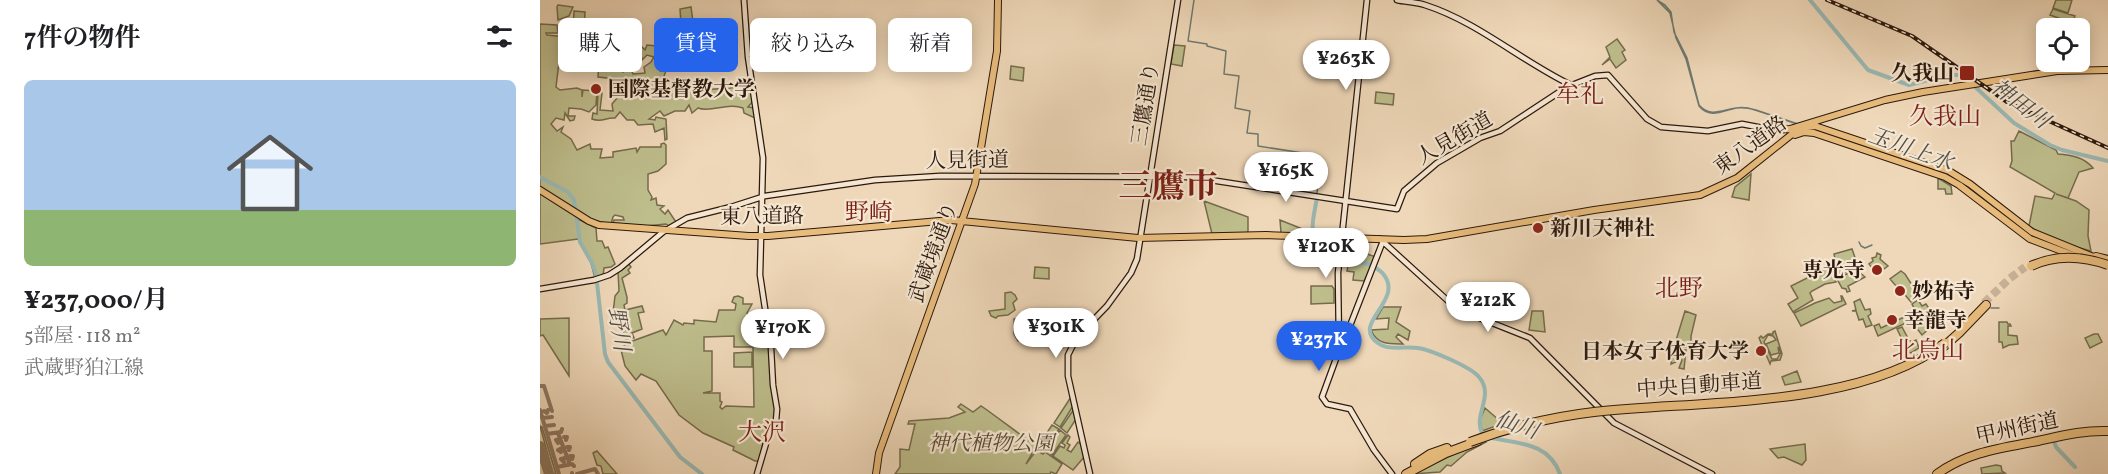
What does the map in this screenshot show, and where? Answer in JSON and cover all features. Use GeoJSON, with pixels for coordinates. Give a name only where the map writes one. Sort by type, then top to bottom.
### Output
{"type":"FeatureCollection","features":[{"type":"Feature","properties":{"kind":"highway"},"geometry":{"type":"LineString","coordinates":[[2066,251],[2107,263],[2070,257],[2050,259],[2028,267],[2066,251]]}},
{"type":"Feature","properties":{"kind":"highway","name":"中央自動車道"},"geometry":{"type":"LineString","coordinates":[[1405,473],[1430,454],[1468,444],[1513,430],[1585,415],[1778,399],[1860,384],[1897,372],[1930,356],[1953,339],[1985,304],[1958,332],[1929,354],[1896,370],[1870,379],[1778,397],[1578,414],[1521,425],[1468,444]]}},
{"type":"Feature","properties":{"kind":"highway","name":"甲州街道"},"geometry":{"type":"LineString","coordinates":[[1938,474],[1977,455],[2087,433],[2108,432]]}},
{"type":"Feature","properties":{"kind":"main road"},"geometry":{"type":"LineString","coordinates":[[744,0],[748,57],[762,152],[760,275],[771,348],[772,383],[777,414],[757,474]]}},
{"type":"Feature","properties":{"kind":"main road","name":"武蔵境通り"},"geometry":{"type":"LineString","coordinates":[[875,473],[884,436],[959,222],[971,196],[998,43],[997,0]]}},
{"type":"Feature","properties":{"kind":"main road","name":"三鷹通り"},"geometry":{"type":"LineString","coordinates":[[1090,474],[1068,376],[1068,355],[1073,343],[1106,309],[1131,273],[1137,259],[1178,0]]}},
{"type":"Feature","properties":{"kind":"main road"},"geometry":{"type":"LineString","coordinates":[[1367,0],[1338,275],[1339,342],[1337,356],[1322,399],[1327,404],[1350,410],[1374,450],[1392,474]]}},
{"type":"Feature","properties":{"kind":"main road"},"geometry":{"type":"LineString","coordinates":[[1397,0],[1425,5],[1465,23],[1571,85]]}},
{"type":"Feature","properties":{"kind":"main road","name":"人見街道"},"geometry":{"type":"LineString","coordinates":[[665,231],[687,218],[731,207],[762,196],[875,180],[922,176],[1203,178],[1397,208],[1404,191],[1435,164],[1480,138],[1500,131],[1571,85],[1595,76],[1608,75],[1644,117],[1661,127],[1708,131],[1742,124],[1773,130],[1790,129],[1910,94],[2057,71],[2108,70]]}},
{"type":"Feature","properties":{"kind":"main road","name":"東八道路"},"geometry":{"type":"LineString","coordinates":[[576,214],[599,225],[761,237],[959,222],[1141,239],[1259,235],[1342,239],[1427,239],[1603,208],[1694,197],[1737,178],[1793,133],[1820,127],[1950,171],[2027,228],[2066,251]]}},
{"type":"Feature","properties":{"kind":"main road","name":"東八道路"},"geometry":{"type":"LineString","coordinates":[[1378,239],[1433,240],[1597,211],[1685,202],[1720,192],[1792,136],[1806,129]]}},
{"type":"Feature","properties":{"kind":"main road","name":"東八道路"},"geometry":{"type":"LineString","coordinates":[[1806,129],[1948,178],[2024,235],[2066,251]]}},
{"type":"Feature","properties":{"kind":"main road","name":"東八道路"},"geometry":{"type":"LineString","coordinates":[[540,191],[598,227],[656,234],[665,231]]}},
{"type":"Feature","properties":{"kind":"main road"},"geometry":{"type":"LineString","coordinates":[[540,289],[596,279],[617,270],[656,234]]}},
{"type":"Feature","properties":{"kind":"main road"},"geometry":{"type":"LineString","coordinates":[[1339,342],[1344,341],[1372,267],[1378,239],[1457,309],[1530,338],[1609,419],[1621,428],[1712,474]]}},
{"type":"Feature","properties":{"kind":"main road"},"geometry":{"type":"LineString","coordinates":[[2041,259],[2066,251]]}},
{"type":"Feature","properties":{"kind":"green space"},"geometry":{"type":"Polygon","coordinates":[[[2056,0],[2072,0],[2068,13],[2053,8],[2056,0]]]}},
{"type":"Feature","properties":{"kind":"green space"},"geometry":{"type":"Polygon","coordinates":[[[558,5],[573,7],[569,16],[558,18],[558,20],[557,7],[558,5]]]}},
{"type":"Feature","properties":{"kind":"green space"},"geometry":{"type":"Polygon","coordinates":[[[691,7],[692,18],[681,18],[680,9],[691,7]]]}},
{"type":"Feature","properties":{"kind":"green space"},"geometry":{"type":"Polygon","coordinates":[[[2053,9],[2075,16],[2074,18],[2058,18],[2050,15],[2053,9]]]}},
{"type":"Feature","properties":{"kind":"green space"},"geometry":{"type":"Polygon","coordinates":[[[574,11],[585,12],[585,18],[574,18],[574,11]]]}},
{"type":"Feature","properties":{"kind":"green space"},"geometry":{"type":"Polygon","coordinates":[[[540,24],[557,25],[558,33],[546,33],[558,36],[556,87],[560,90],[577,88],[582,90],[582,97],[583,90],[597,91],[596,105],[589,112],[569,108],[568,116],[575,116],[574,120],[570,121],[565,113],[564,120],[556,118],[551,124],[557,131],[563,127],[561,132],[571,139],[577,150],[590,144],[591,149],[602,149],[600,158],[613,157],[613,152],[636,148],[637,152],[640,147],[661,147],[664,143],[666,145],[666,164],[658,171],[648,174],[648,190],[652,197],[651,200],[656,198],[657,205],[664,206],[660,209],[665,214],[668,210],[676,222],[669,226],[666,224],[645,226],[613,223],[614,220],[624,220],[623,217],[615,215],[611,224],[592,220],[579,212],[578,219],[596,228],[597,241],[602,241],[605,248],[608,247],[615,264],[604,268],[603,276],[595,278],[591,263],[578,239],[540,244],[540,24]]]}},
{"type":"Feature","properties":{"kind":"green space"},"geometry":{"type":"Polygon","coordinates":[[[1617,39],[1625,50],[1622,52],[1626,60],[1616,68],[1610,59],[1602,65],[1610,57],[1606,47],[1617,39]]]}},
{"type":"Feature","properties":{"kind":"green space"},"geometry":{"type":"Polygon","coordinates":[[[647,45],[654,46],[654,57],[647,55],[642,60],[642,47],[645,50],[647,45]]]}},
{"type":"Feature","properties":{"kind":"green space"},"geometry":{"type":"Polygon","coordinates":[[[1174,45],[1185,46],[1182,66],[1171,64],[1174,45]]]}},
{"type":"Feature","properties":{"kind":"green space"},"geometry":{"type":"Polygon","coordinates":[[[654,57],[654,72],[666,72],[665,89],[680,90],[679,81],[684,80],[687,84],[697,82],[700,90],[751,84],[754,100],[748,107],[754,108],[757,119],[744,113],[743,108],[737,106],[698,108],[692,113],[689,105],[685,111],[675,111],[664,116],[660,111],[649,119],[655,120],[656,117],[666,119],[667,139],[665,140],[664,128],[655,132],[653,124],[638,125],[634,120],[627,120],[620,112],[615,118],[592,119],[593,113],[597,114],[598,92],[602,93],[600,110],[613,111],[612,104],[618,97],[614,95],[618,87],[616,79],[598,77],[598,72],[645,73],[644,67],[654,57]]]}},
{"type":"Feature","properties":{"kind":"green space"},"geometry":{"type":"Polygon","coordinates":[[[1011,66],[1024,68],[1023,81],[1010,79],[1011,66]]]}},
{"type":"Feature","properties":{"kind":"green space"},"geometry":{"type":"Polygon","coordinates":[[[1376,92],[1394,94],[1393,105],[1375,103],[1376,92]]]}},
{"type":"Feature","properties":{"kind":"green space"},"geometry":{"type":"Polygon","coordinates":[[[2019,131],[2056,150],[2058,154],[2081,159],[2093,168],[2079,172],[2068,198],[2056,194],[2076,201],[2089,210],[2088,236],[2091,251],[2059,241],[2029,226],[2035,196],[2052,199],[2055,193],[2010,167],[2011,141],[2014,141],[2019,131]]]}},
{"type":"Feature","properties":{"kind":"green space"},"geometry":{"type":"Polygon","coordinates":[[[1751,174],[1749,200],[1732,197],[1735,187],[1751,174]]]}},
{"type":"Feature","properties":{"kind":"green space"},"geometry":{"type":"Polygon","coordinates":[[[1938,178],[1951,186],[1952,194],[1946,194],[1945,189],[1938,189],[1938,178]]]}},
{"type":"Feature","properties":{"kind":"green space"},"geometry":{"type":"Polygon","coordinates":[[[1204,201],[1248,217],[1247,233],[1212,234],[1204,201]]]}},
{"type":"Feature","properties":{"kind":"green space"},"geometry":{"type":"Polygon","coordinates":[[[1280,220],[1305,230],[1304,234],[1281,233],[1280,220]]]}},
{"type":"Feature","properties":{"kind":"green space"},"geometry":{"type":"Polygon","coordinates":[[[1346,247],[1376,257],[1364,281],[1353,280],[1354,272],[1347,271],[1349,260],[1343,257],[1346,247]]]}},
{"type":"Feature","properties":{"kind":"green space"},"geometry":{"type":"Polygon","coordinates":[[[1306,249],[1315,249],[1315,252],[1319,253],[1317,262],[1306,262],[1306,249]]]}},
{"type":"Feature","properties":{"kind":"green space"},"geometry":{"type":"Polygon","coordinates":[[[1852,249],[1858,266],[1835,277],[1830,265],[1836,263],[1834,254],[1852,249]]]}},
{"type":"Feature","properties":{"kind":"green space"},"geometry":{"type":"Polygon","coordinates":[[[1877,253],[1888,266],[1877,274],[1869,264],[1877,253]]]}},
{"type":"Feature","properties":{"kind":"green space"},"geometry":{"type":"Polygon","coordinates":[[[628,263],[631,267],[628,270],[630,273],[622,278],[627,297],[625,310],[642,306],[644,312],[638,313],[642,329],[632,333],[634,338],[626,339],[623,332],[625,327],[615,322],[613,313],[615,296],[619,291],[618,271],[628,263]]]}},
{"type":"Feature","properties":{"kind":"green space"},"geometry":{"type":"Polygon","coordinates":[[[1035,267],[1049,268],[1049,279],[1034,278],[1035,267]]]}},
{"type":"Feature","properties":{"kind":"green space"},"geometry":{"type":"Polygon","coordinates":[[[1829,267],[1836,282],[1825,284],[1812,291],[1810,293],[1813,300],[1793,312],[1788,304],[1798,298],[1791,286],[1829,267]]]}},
{"type":"Feature","properties":{"kind":"green space"},"geometry":{"type":"Polygon","coordinates":[[[1856,269],[1865,277],[1848,286],[1850,291],[1847,292],[1837,279],[1856,269]]]}},
{"type":"Feature","properties":{"kind":"green space"},"geometry":{"type":"Polygon","coordinates":[[[1901,271],[1919,296],[1911,302],[1905,295],[1904,288],[1896,286],[1890,279],[1901,271]]]}},
{"type":"Feature","properties":{"kind":"green space"},"geometry":{"type":"Polygon","coordinates":[[[1311,286],[1332,286],[1334,303],[1311,304],[1311,286]]]}},
{"type":"Feature","properties":{"kind":"green space"},"geometry":{"type":"Polygon","coordinates":[[[1011,292],[1017,299],[1013,303],[1015,310],[1008,315],[996,318],[991,316],[989,311],[1005,309],[1005,293],[1011,292]]]}},
{"type":"Feature","properties":{"kind":"green space"},"geometry":{"type":"Polygon","coordinates":[[[1841,296],[1846,304],[1801,326],[1794,313],[1829,298],[1834,303],[1842,301],[1841,296]]]}},
{"type":"Feature","properties":{"kind":"green space"},"geometry":{"type":"Polygon","coordinates":[[[734,297],[743,298],[743,304],[752,304],[747,313],[759,320],[765,319],[775,417],[763,443],[759,461],[703,433],[679,415],[656,381],[641,374],[636,380],[625,366],[621,350],[625,349],[624,344],[663,330],[666,335],[674,320],[683,325],[684,323],[694,324],[694,320],[716,322],[719,310],[735,310],[736,304],[732,302],[734,297]],[[734,336],[704,337],[704,351],[712,351],[712,391],[703,393],[720,393],[722,409],[726,406],[754,407],[753,347],[734,347],[734,336]]]}},
{"type":"Feature","properties":{"kind":"green space"},"geometry":{"type":"Polygon","coordinates":[[[1860,299],[1865,310],[1870,309],[1871,314],[1868,316],[1872,325],[1866,327],[1863,319],[1859,320],[1856,311],[1852,311],[1856,310],[1854,302],[1860,299]]]}},
{"type":"Feature","properties":{"kind":"green space"},"geometry":{"type":"Polygon","coordinates":[[[1918,300],[1922,306],[1926,304],[1930,310],[1926,313],[1926,317],[1932,326],[1922,335],[1915,326],[1922,319],[1916,322],[1914,319],[1921,315],[1917,314],[1912,304],[1918,300]]]}},
{"type":"Feature","properties":{"kind":"green space"},"geometry":{"type":"Polygon","coordinates":[[[1383,307],[1401,307],[1396,322],[1410,331],[1408,340],[1398,334],[1396,337],[1403,344],[1384,343],[1377,339],[1371,330],[1388,329],[1389,318],[1376,319],[1383,307]]]}},
{"type":"Feature","properties":{"kind":"green space"},"geometry":{"type":"Polygon","coordinates":[[[1043,311],[1056,315],[1054,329],[1042,325],[1043,311]]]}},
{"type":"Feature","properties":{"kind":"green space"},"geometry":{"type":"Polygon","coordinates":[[[1532,311],[1543,311],[1545,332],[1529,330],[1532,311]]]}},
{"type":"Feature","properties":{"kind":"green space"},"geometry":{"type":"Polygon","coordinates":[[[1685,311],[1696,315],[1691,347],[1674,347],[1685,311]]]}},
{"type":"Feature","properties":{"kind":"green space"},"geometry":{"type":"Polygon","coordinates":[[[569,318],[569,376],[543,335],[540,336],[540,319],[569,318]]]}},
{"type":"Feature","properties":{"kind":"green space"},"geometry":{"type":"Polygon","coordinates":[[[1902,318],[1908,322],[1878,336],[1874,326],[1879,324],[1881,328],[1902,318]]]}},
{"type":"Feature","properties":{"kind":"green space"},"geometry":{"type":"Polygon","coordinates":[[[1014,319],[1031,319],[1043,335],[1041,341],[1038,342],[1036,334],[1033,334],[1033,341],[1018,341],[1014,334],[1014,319]]]}},
{"type":"Feature","properties":{"kind":"green space"},"geometry":{"type":"Polygon","coordinates":[[[1999,322],[2010,324],[2008,335],[2017,336],[2018,344],[2003,348],[2002,342],[1999,342],[1999,322]]]}},
{"type":"Feature","properties":{"kind":"green space"},"geometry":{"type":"Polygon","coordinates":[[[1902,327],[1909,340],[1912,342],[1916,340],[1919,348],[1911,353],[1908,352],[1897,329],[1902,327]]]}},
{"type":"Feature","properties":{"kind":"green space"},"geometry":{"type":"Polygon","coordinates":[[[1775,331],[1782,354],[1780,360],[1771,361],[1770,364],[1759,338],[1768,334],[1773,334],[1775,331]],[[1768,335],[1764,342],[1772,359],[1777,359],[1781,352],[1778,347],[1779,353],[1771,355],[1766,344],[1776,340],[1773,336],[1768,335]]]}},
{"type":"Feature","properties":{"kind":"green space"},"geometry":{"type":"Polygon","coordinates":[[[2098,334],[2102,342],[2090,348],[2085,338],[2098,334]]]}},
{"type":"Feature","properties":{"kind":"green space"},"geometry":{"type":"Polygon","coordinates":[[[1670,349],[1686,350],[1684,369],[1679,368],[1682,360],[1678,358],[1671,364],[1670,349]]]}},
{"type":"Feature","properties":{"kind":"green space"},"geometry":{"type":"Polygon","coordinates":[[[752,352],[752,367],[734,367],[734,353],[752,352]]]}},
{"type":"Feature","properties":{"kind":"green space"},"geometry":{"type":"Polygon","coordinates":[[[1797,371],[1801,382],[1785,385],[1782,377],[1797,371]]]}},
{"type":"Feature","properties":{"kind":"green space","name":"神代植物公園"},"geometry":{"type":"Polygon","coordinates":[[[1071,397],[1073,406],[1060,427],[1054,423],[1071,397]]]}},
{"type":"Feature","properties":{"kind":"green space"},"geometry":{"type":"Polygon","coordinates":[[[961,404],[973,412],[981,406],[1036,446],[1026,464],[1039,447],[1043,450],[1041,453],[1045,452],[1062,464],[1056,474],[1051,472],[1050,474],[895,474],[900,467],[900,449],[909,450],[915,424],[908,424],[909,421],[949,418],[965,412],[958,407],[961,404]]]}},
{"type":"Feature","properties":{"kind":"green space"},"geometry":{"type":"Polygon","coordinates":[[[1485,408],[1500,421],[1499,425],[1482,431],[1480,420],[1485,408]]]}},
{"type":"Feature","properties":{"kind":"green space","name":"神代植物公園"},"geometry":{"type":"Polygon","coordinates":[[[1074,409],[1076,419],[1067,433],[1061,428],[1074,409]]]}},
{"type":"Feature","properties":{"kind":"green space","name":"神代植物公園"},"geometry":{"type":"Polygon","coordinates":[[[1052,425],[1059,429],[1045,449],[1039,445],[1052,425]]]}},
{"type":"Feature","properties":{"kind":"green space"},"geometry":{"type":"Polygon","coordinates":[[[540,426],[542,427],[556,474],[553,474],[540,426]]]}},
{"type":"Feature","properties":{"kind":"green space","name":"神代植物公園"},"geometry":{"type":"Polygon","coordinates":[[[1060,430],[1066,435],[1052,455],[1046,450],[1060,430]]]}},
{"type":"Feature","properties":{"kind":"green space","name":"神代植物公園"},"geometry":{"type":"Polygon","coordinates":[[[1068,435],[1070,437],[1067,443],[1070,445],[1067,450],[1071,452],[1078,442],[1083,446],[1085,456],[1073,470],[1053,456],[1060,446],[1064,448],[1065,445],[1062,443],[1068,435]]]}},
{"type":"Feature","properties":{"kind":"green space"},"geometry":{"type":"Polygon","coordinates":[[[1484,440],[1486,442],[1467,452],[1451,466],[1447,465],[1440,472],[1412,474],[1484,440]]]}},
{"type":"Feature","properties":{"kind":"green space"},"geometry":{"type":"Polygon","coordinates":[[[1805,444],[1806,460],[1802,465],[1784,457],[1778,458],[1770,449],[1805,444]]]}},
{"type":"Feature","properties":{"kind":"green space"},"geometry":{"type":"Polygon","coordinates":[[[597,451],[617,474],[603,474],[593,453],[597,451]]]}},
{"type":"Feature","properties":{"kind":"green space"},"geometry":{"type":"Polygon","coordinates":[[[2001,466],[2005,473],[1982,474],[1981,468],[2001,466]]]}},
{"type":"Feature","properties":{"kind":"water"},"geometry":{"type":"Polygon","coordinates":[[[1657,0],[1671,12],[1673,26],[1670,13],[1657,0]]]}},
{"type":"Feature","properties":{"kind":"water"},"geometry":{"type":"Polygon","coordinates":[[[1675,34],[1687,58],[1699,105],[1712,112],[1736,108],[1712,113],[1703,110],[1699,106],[1686,59],[1675,34]]]}},
{"type":"Feature","properties":{"kind":"water"},"geometry":{"type":"Polygon","coordinates":[[[1885,153],[1939,171],[1951,177],[1885,153]]]}},
{"type":"Feature","properties":{"kind":"water"},"geometry":{"type":"Polygon","coordinates":[[[1951,177],[1974,191],[2017,225],[2039,239],[2028,234],[1973,191],[1951,177]]]}},
{"type":"Feature","properties":{"kind":"waterway","name":"仙川"},"geometry":{"type":"LineString","coordinates":[[1194,0],[1188,41],[1207,44],[1207,46],[1226,51],[1224,74],[1239,76],[1235,108],[1250,111],[1247,133],[1258,134],[1258,146],[1303,153],[1303,161],[1320,163],[1317,193]]}},
{"type":"Feature","properties":{"kind":"waterway","name":"神田川"},"geometry":{"type":"LineString","coordinates":[[1810,0],[1868,70],[1909,85],[1947,75],[1959,75],[1971,83],[2014,123],[2050,145],[2108,161]]}},
{"type":"Feature","properties":{"kind":"waterway","name":"野川"},"geometry":{"type":"LineString","coordinates":[[540,177],[568,192],[574,200],[580,242],[596,274],[605,354],[608,362],[680,457],[702,474]]}},
{"type":"Feature","properties":{"kind":"waterway","name":"仙川"},"geometry":{"type":"LineString","coordinates":[[1317,196],[1313,219],[1313,232],[1317,241],[1334,253],[1377,269],[1384,275],[1388,285],[1388,294],[1370,328],[1371,336],[1378,343],[1392,348],[1424,349],[1475,373],[1485,391],[1480,419],[1482,433],[1487,437],[1520,443],[1540,450],[1555,463],[1560,474]]}},
{"type":"Feature","properties":{"kind":"waterway"},"geometry":{"type":"LineString","coordinates":[[1859,242],[1865,248],[1872,245]]}},
{"type":"Feature","properties":{"kind":"waterway"},"geometry":{"type":"LineString","coordinates":[[1991,308],[1999,308]]}},
{"type":"Feature","properties":{"kind":"waterway"},"geometry":{"type":"LineString","coordinates":[[941,436],[941,445]]}},
{"type":"Feature","properties":{"kind":"waterway"},"geometry":{"type":"LineString","coordinates":[[2054,441],[2056,447],[2075,467]]}},
{"type":"Feature","properties":{"kind":"taxiway"},"geometry":{"type":"LineString","coordinates":[[540,386],[544,386],[552,411]]}},
{"type":"Feature","properties":{"kind":"taxiway"},"geometry":{"type":"LineString","coordinates":[[540,410],[559,474]]}},
{"type":"Feature","properties":{"kind":"taxiway"},"geometry":{"type":"LineString","coordinates":[[544,411],[547,413],[548,410]]}},
{"type":"Feature","properties":{"kind":"taxiway"},"geometry":{"type":"LineString","coordinates":[[542,418],[552,417]]}},
{"type":"Feature","properties":{"kind":"taxiway"},"geometry":{"type":"LineString","coordinates":[[545,426],[554,425]]}},
{"type":"Feature","properties":{"kind":"taxiway"},"geometry":{"type":"LineString","coordinates":[[547,434],[561,432],[562,429]]}},
{"type":"Feature","properties":{"kind":"taxiway"},"geometry":{"type":"LineString","coordinates":[[558,433],[569,462],[568,465]]}},
{"type":"Feature","properties":{"kind":"taxiway"},"geometry":{"type":"LineString","coordinates":[[564,437],[567,437],[566,440]]}},
{"type":"Feature","properties":{"kind":"taxiway"},"geometry":{"type":"LineString","coordinates":[[558,443],[556,440],[559,439]]}},
{"type":"Feature","properties":{"kind":"taxiway"},"geometry":{"type":"LineString","coordinates":[[567,447],[570,447],[569,450]]}},
{"type":"Feature","properties":{"kind":"taxiway"},"geometry":{"type":"LineString","coordinates":[[561,452],[558,450],[562,448]]}},
{"type":"Feature","properties":{"kind":"taxiway"},"geometry":{"type":"LineString","coordinates":[[570,456],[573,456],[572,459]]}},
{"type":"Feature","properties":{"kind":"taxiway"},"geometry":{"type":"LineString","coordinates":[[564,462],[561,459],[565,458]]}},
{"type":"Feature","properties":{"kind":"taxiway"},"geometry":{"type":"LineString","coordinates":[[557,467],[572,464],[574,466]]}},
{"type":"Feature","properties":{"kind":"taxiway"},"geometry":{"type":"LineString","coordinates":[[577,474],[595,469],[598,474]]}},
{"type":"Feature","properties":{"kind":"runway"},"geometry":{"type":"LineString","coordinates":[[540,446],[549,474]]}},
{"type":"Feature","properties":{"kind":"tunnel"},"geometry":{"type":"LineString","coordinates":[[1984,303],[2025,267]]}},
{"type":"Feature","properties":{"kind":"railway"},"geometry":{"type":"LineString","coordinates":[[1827,0],[1912,36],[2007,102],[2108,148]]}},
{"type":"Feature","properties":{"kind":"place","name":"久我山"},"geometry":{"type":"Point","coordinates":[1967,73]}},
{"type":"Feature","properties":{"kind":"place","name":"国際基督教大学"},"geometry":{"type":"Point","coordinates":[596,89]}},
{"type":"Feature","properties":{"kind":"place","name":"新川天神社"},"geometry":{"type":"Point","coordinates":[1538,228]}},
{"type":"Feature","properties":{"kind":"place","name":"専光寺"},"geometry":{"type":"Point","coordinates":[1877,270]}},
{"type":"Feature","properties":{"kind":"place","name":"妙祐寺"},"geometry":{"type":"Point","coordinates":[1900,291]}},
{"type":"Feature","properties":{"kind":"place","name":"幸龍寺"},"geometry":{"type":"Point","coordinates":[1892,320]}},
{"type":"Feature","properties":{"kind":"place","name":"日本女子体育大学"},"geometry":{"type":"Point","coordinates":[1761,351]}},
{"type":"Feature","properties":{"kind":"district","name":"牟礼"},"geometry":{"type":"Point","coordinates":[1580,94]}},
{"type":"Feature","properties":{"kind":"district","name":"久我山"},"geometry":{"type":"Point","coordinates":[1945,116]}},
{"type":"Feature","properties":{"kind":"district","name":"三鷹市"},"geometry":{"type":"Point","coordinates":[1168,185]}},
{"type":"Feature","properties":{"kind":"district","name":"野崎"},"geometry":{"type":"Point","coordinates":[869,212]}},
{"type":"Feature","properties":{"kind":"district","name":"北野"},"geometry":{"type":"Point","coordinates":[1679,288]}},
{"type":"Feature","properties":{"kind":"district","name":"北烏山"},"geometry":{"type":"Point","coordinates":[1928,350]}},
{"type":"Feature","properties":{"kind":"district","name":"大沢"},"geometry":{"type":"Point","coordinates":[762,432]}},
{"type":"Feature","properties":{"kind":"water label","name":"玉川上水"},"geometry":{"type":"Point","coordinates":[1911,148]}}]}
